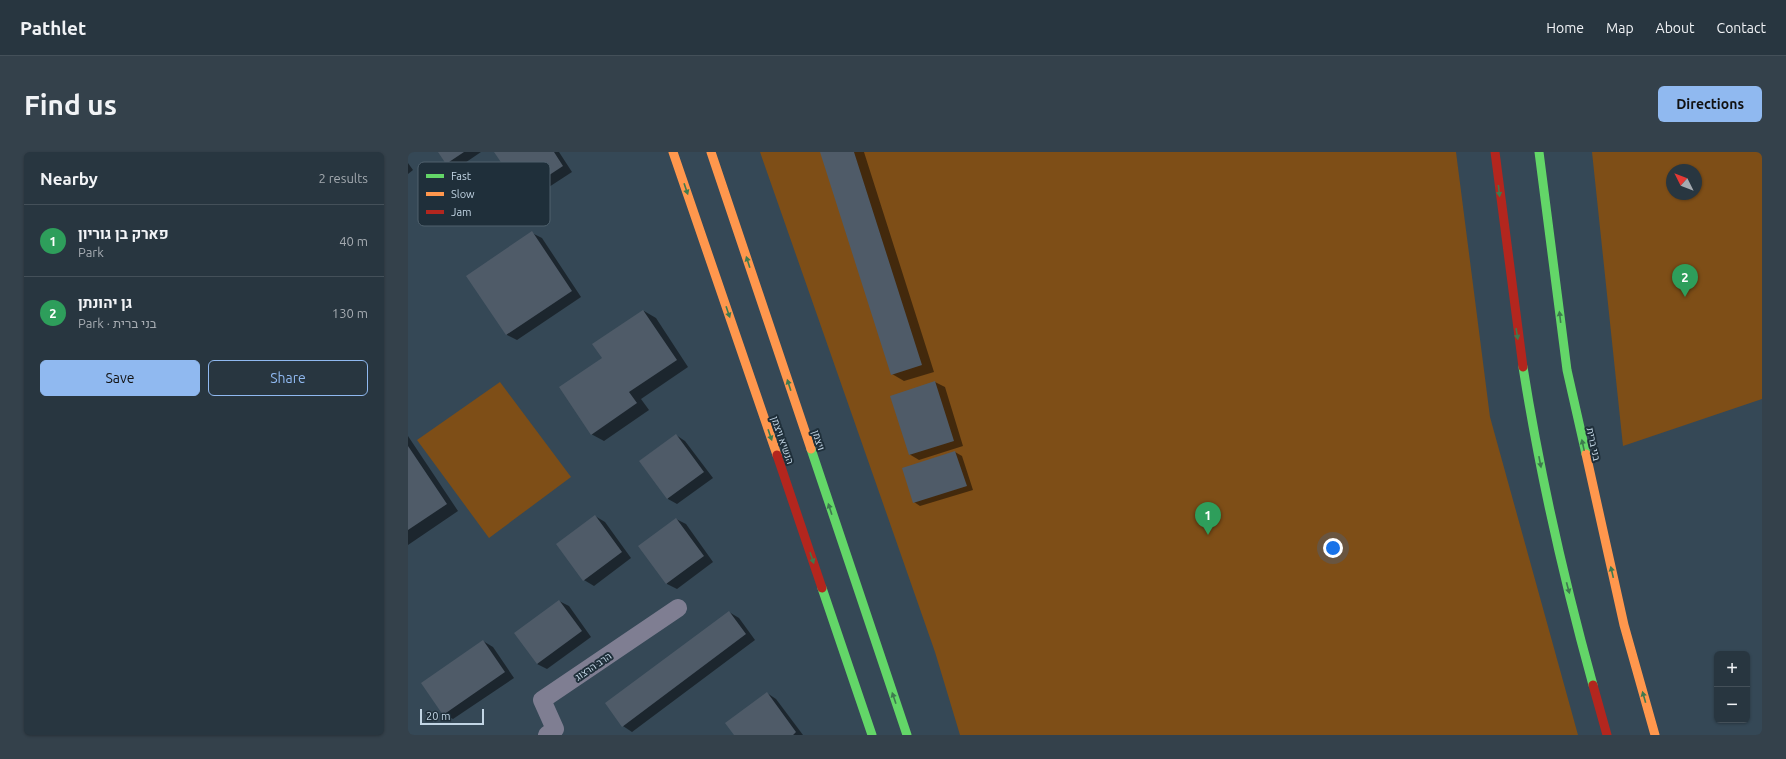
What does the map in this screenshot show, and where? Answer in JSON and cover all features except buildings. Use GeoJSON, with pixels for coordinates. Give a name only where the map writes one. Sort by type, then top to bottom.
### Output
{"type":"FeatureCollection","features":[{"type":"Feature","properties":{"kind":"street","name":"הנשיא ויצמן"},"geometry":{"type":"LineString","coordinates":[[673,152],[872,735]]}},
{"type":"Feature","properties":{"kind":"street","name":"ויצמן"},"geometry":{"type":"LineString","coordinates":[[711,152],[907,735]]}},
{"type":"Feature","properties":{"kind":"street"},"geometry":{"type":"LineString","coordinates":[[1495,152],[1510,288],[1530,409],[1558,551],[1607,735]]}},
{"type":"Feature","properties":{"kind":"street","name":"בני ברית"},"geometry":{"type":"LineString","coordinates":[[1539,152],[1567,370],[1624,625],[1655,735]]}},
{"type":"Feature","properties":{"kind":"street","name":"הרב הרצוג"},"geometry":{"type":"LineString","coordinates":[[553,733],[542,700],[678,608]]}},
{"type":"Feature","properties":{"kind":"shaded area"},"geometry":{"type":"Polygon","coordinates":[[[760,152],[1456,152],[1490,417],[1578,735],[960,735],[935,652],[760,152]]]}},
{"type":"Feature","properties":{"kind":"shaded area"},"geometry":{"type":"Polygon","coordinates":[[[1592,152],[1762,152],[1762,399],[1623,446],[1592,152]]]}},
{"type":"Feature","properties":{"kind":"shaded area"},"geometry":{"type":"Polygon","coordinates":[[[500,382],[571,477],[489,538],[417,440],[500,382]]]}},
{"type":"Feature","properties":{"kind":"traffic: fast"},"geometry":{"type":"LineString","coordinates":[[1539,152],[1567,370],[1586,454]]}},
{"type":"Feature","properties":{"kind":"traffic: fast"},"geometry":{"type":"LineString","coordinates":[[1523,367],[1545,487],[1572,606],[1593,685]]}},
{"type":"Feature","properties":{"kind":"traffic: fast"},"geometry":{"type":"LineString","coordinates":[[811,449],[907,735]]}},
{"type":"Feature","properties":{"kind":"traffic: fast"},"geometry":{"type":"LineString","coordinates":[[822,588],[872,735]]}},
{"type":"Feature","properties":{"kind":"traffic: slow"},"geometry":{"type":"LineString","coordinates":[[673,152],[777,455]]}},
{"type":"Feature","properties":{"kind":"traffic: slow"},"geometry":{"type":"LineString","coordinates":[[711,152],[811,449]]}},
{"type":"Feature","properties":{"kind":"traffic: slow"},"geometry":{"type":"LineString","coordinates":[[1586,454],[1624,625],[1655,735]]}},
{"type":"Feature","properties":{"kind":"traffic: jam"},"geometry":{"type":"LineString","coordinates":[[1495,152],[1523,367]]}},
{"type":"Feature","properties":{"kind":"traffic: jam"},"geometry":{"type":"LineString","coordinates":[[777,455],[822,588]]}},
{"type":"Feature","properties":{"kind":"traffic: jam"},"geometry":{"type":"LineString","coordinates":[[1593,685],[1607,735]]}},
{"type":"Feature","properties":{"kind":"place","name":"גן יהונתן"},"geometry":{"type":"Point","coordinates":[1685,297]}},
{"type":"Feature","properties":{"kind":"place","name":"פארק בן גוריון"},"geometry":{"type":"Point","coordinates":[1208,535]}}]}
